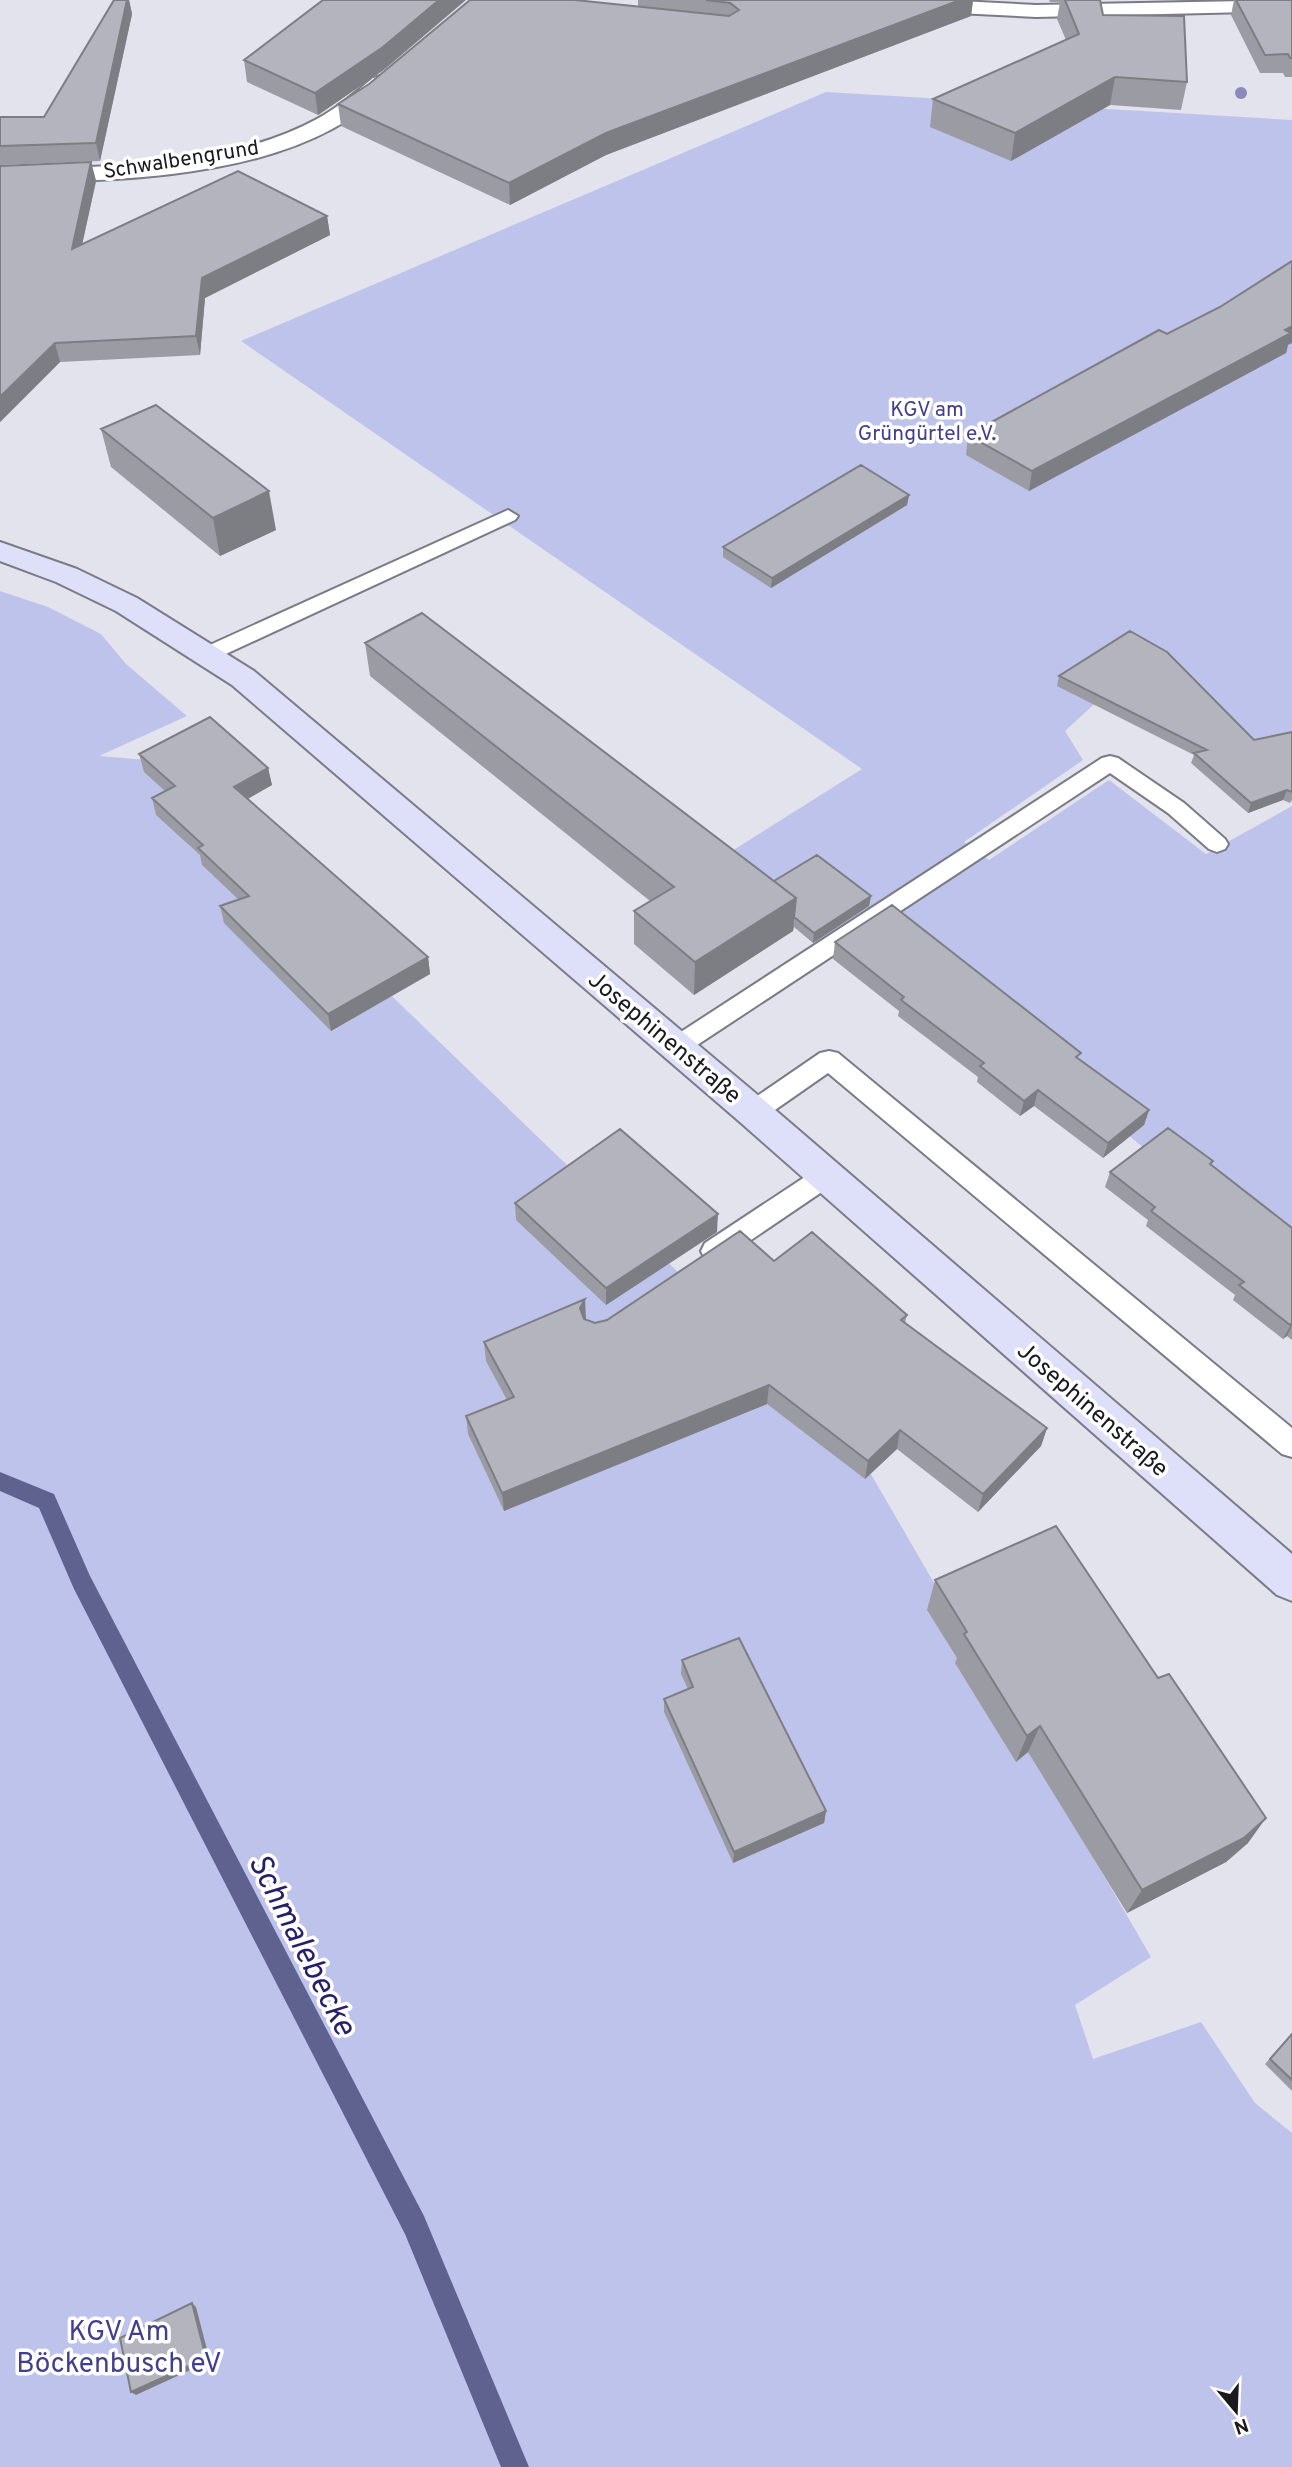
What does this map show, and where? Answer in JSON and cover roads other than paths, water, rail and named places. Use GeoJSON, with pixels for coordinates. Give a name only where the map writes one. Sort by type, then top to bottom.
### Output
{"type":"FeatureCollection","features":[{"type":"Feature","properties":{"kind":"street"},"geometry":{"type":"LineString","coordinates":[[816,0],[1036,11],[1173,5],[1292,5]]}},
{"type":"Feature","properties":{"kind":"street","name":"Schwalbengrund"},"geometry":{"type":"LineString","coordinates":[[0,175],[73,175],[127,170],[220,158],[256,150],[318,128],[399,68]]}},
{"type":"Feature","properties":{"kind":"street","name":"Josephinenstraße"},"geometry":{"type":"LineString","coordinates":[[0,551],[50,567],[113,595],[160,621],[254,687],[753,1112],[1292,1581]]}},
{"type":"Feature","properties":{"kind":"lane"},"geometry":{"type":"LineString","coordinates":[[208,654],[508,516]]}},
{"type":"Feature","properties":{"kind":"lane"},"geometry":{"type":"LineString","coordinates":[[676,1047],[1110,763],[1176,808],[1217,845]]}},
{"type":"Feature","properties":{"kind":"lane"},"geometry":{"type":"LineString","coordinates":[[753,1112],[828,1060],[1292,1445]]}},
{"type":"Feature","properties":{"kind":"lane"},"geometry":{"type":"LineString","coordinates":[[689,1268],[826,1176]]}},
{"type":"Feature","properties":{"kind":"waterway","name":"Schmalebecke"},"geometry":{"type":"LineString","coordinates":[[0,1481],[47,1501],[82,1582],[415,2225],[515,2467]]}},
{"type":"Feature","properties":{"kind":"park label","name":"KGV am Grüngürtel e.V."},"geometry":{"type":"Point","coordinates":[927,421]}},
{"type":"Feature","properties":{"kind":"park label","name":"KGV Am Böckenbusch eV"},"geometry":{"type":"Point","coordinates":[119,2346]}}]}
